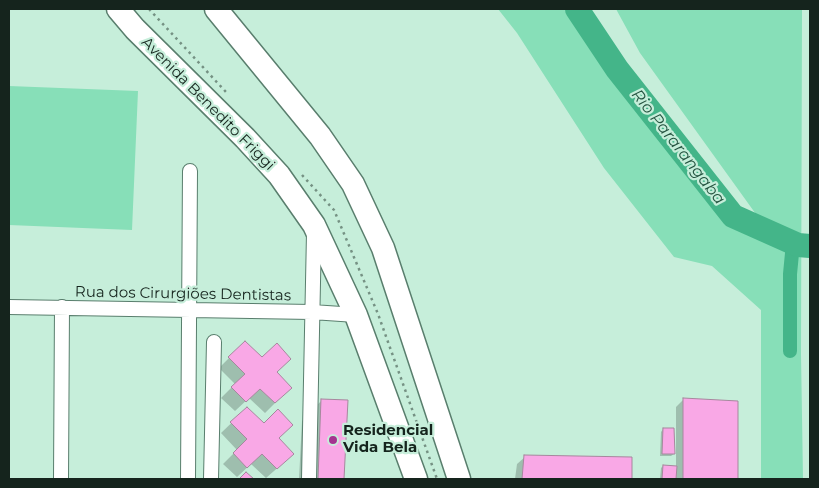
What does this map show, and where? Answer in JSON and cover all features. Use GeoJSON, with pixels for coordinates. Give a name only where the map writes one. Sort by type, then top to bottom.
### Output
{"type":"FeatureCollection","features":[{"type":"Feature","properties":{"kind":"main road","name":"Avenida Benedito Friggi"},"geometry":{"type":"LineString","coordinates":[[118,9],[135,29],[279,175],[314,225],[356,315],[416,479]]}},
{"type":"Feature","properties":{"kind":"main road"},"geometry":{"type":"LineString","coordinates":[[216,9],[320,136],[353,184],[383,248],[459,479]]}},
{"type":"Feature","properties":{"kind":"street"},"geometry":{"type":"LineString","coordinates":[[188,479],[190,171]]}},
{"type":"Feature","properties":{"kind":"street"},"geometry":{"type":"LineString","coordinates":[[309,479],[314,225]]}},
{"type":"Feature","properties":{"kind":"street","name":"Rua dos Cirurgiões Dentistas"},"geometry":{"type":"LineString","coordinates":[[9,307],[312,312],[356,315]]}},
{"type":"Feature","properties":{"kind":"street"},"geometry":{"type":"LineString","coordinates":[[61,479],[62,308]]}},
{"type":"Feature","properties":{"kind":"street"},"geometry":{"type":"LineString","coordinates":[[211,479],[214,342]]}},
{"type":"Feature","properties":{"kind":"green space"},"geometry":{"type":"Polygon","coordinates":[[[498,9],[577,9],[617,69],[732,216],[767,231],[640,53],[616,9],[802,9],[801,354],[803,479],[761,479],[761,310],[712,266],[674,257],[604,168],[517,33],[498,9]]]}},
{"type":"Feature","properties":{"kind":"green space"},"geometry":{"type":"Polygon","coordinates":[[[9,86],[138,91],[132,230],[9,225],[9,86]]]}},
{"type":"Feature","properties":{"kind":"building"},"geometry":{"type":"Polygon","coordinates":[[[245,341],[262,357],[277,343],[291,359],[277,372],[292,388],[275,403],[260,389],[246,402],[231,387],[245,374],[228,357],[245,341]]]}},
{"type":"Feature","properties":{"kind":"building"},"geometry":{"type":"Polygon","coordinates":[[[683,398],[738,401],[738,479],[683,479],[683,398]]]}},
{"type":"Feature","properties":{"kind":"building","name":"Residencial Vida Bela"},"geometry":{"type":"Polygon","coordinates":[[[321,399],[348,400],[344,479],[318,479],[321,399]]]}},
{"type":"Feature","properties":{"kind":"building"},"geometry":{"type":"Polygon","coordinates":[[[247,407],[264,423],[278,409],[293,425],[279,438],[294,454],[277,469],[262,454],[247,468],[233,453],[247,439],[230,422],[247,407]]]}},
{"type":"Feature","properties":{"kind":"building"},"geometry":{"type":"Polygon","coordinates":[[[663,428],[674,428],[675,454],[662,454],[663,428]]]}},
{"type":"Feature","properties":{"kind":"building"},"geometry":{"type":"Polygon","coordinates":[[[524,455],[632,457],[632,479],[522,479],[524,455]]]}},
{"type":"Feature","properties":{"kind":"building"},"geometry":{"type":"Polygon","coordinates":[[[663,465],[677,466],[676,479],[662,479],[663,465]]]}},
{"type":"Feature","properties":{"kind":"building"},"geometry":{"type":"Polygon","coordinates":[[[246,472],[254,479],[239,479],[246,472]]]}},
{"type":"Feature","properties":{"kind":"waterway","name":"Rio Pararangaba"},"geometry":{"type":"LineString","coordinates":[[577,9],[617,69],[733,216],[798,245],[810,246]]}},
{"type":"Feature","properties":{"kind":"waterway"},"geometry":{"type":"LineString","coordinates":[[790,351],[790,274],[793,243]]}},
{"type":"Feature","properties":{"kind":"place","name":"Residencial Vida Bela"},"geometry":{"type":"Point","coordinates":[333,440]}}]}
